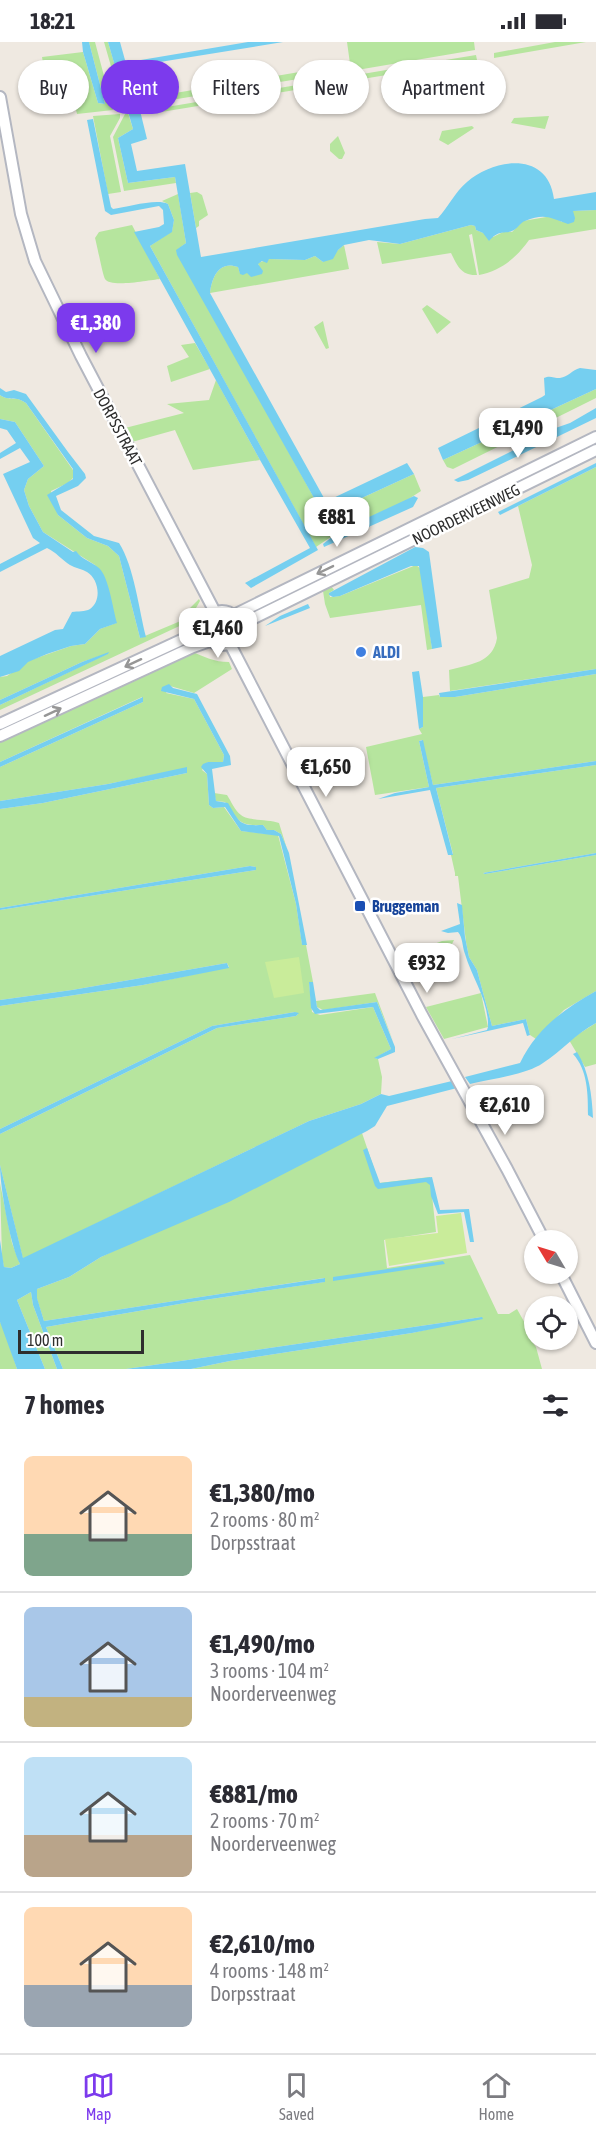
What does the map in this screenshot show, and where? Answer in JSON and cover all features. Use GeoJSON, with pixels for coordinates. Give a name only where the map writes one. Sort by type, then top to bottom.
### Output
{"type":"FeatureCollection","features":[{"type":"Feature","properties":{"kind":"street","name":"DORPSSTRAAT"},"geometry":{"type":"LineString","coordinates":[[0,97],[21,214],[35,261],[81,356],[215,612]]}},
{"type":"Feature","properties":{"kind":"street","name":"NOORDERVEENWEG"},"geometry":{"type":"LineString","coordinates":[[234,615],[596,437]]}},
{"type":"Feature","properties":{"kind":"street","name":"NOORDERVEENWEG"},"geometry":{"type":"LineString","coordinates":[[240,628],[255,618],[596,450]]}},
{"type":"Feature","properties":{"kind":"street"},"geometry":{"type":"LineString","coordinates":[[221,611],[234,615],[240,628],[230,644],[216,645],[210,641],[205,629],[209,616],[221,611]]}},
{"type":"Feature","properties":{"kind":"street"},"geometry":{"type":"LineString","coordinates":[[0,724],[205,629]]}},
{"type":"Feature","properties":{"kind":"street"},"geometry":{"type":"LineString","coordinates":[[0,736],[210,641]]}},
{"type":"Feature","properties":{"kind":"street"},"geometry":{"type":"LineString","coordinates":[[230,644],[422,1015],[539,1230]]}},
{"type":"Feature","properties":{"kind":"street"},"geometry":{"type":"LineString","coordinates":[[566,1284],[596,1343]]}},
{"type":"Feature","properties":{"kind":"green space"},"geometry":{"type":"Polygon","coordinates":[[[89,42],[95,42],[101,65],[101,88],[89,42]]]}},
{"type":"Feature","properties":{"kind":"green space"},"geometry":{"type":"Polygon","coordinates":[[[104,42],[108,42],[113,60],[109,60],[104,42]]]}},
{"type":"Feature","properties":{"kind":"green space"},"geometry":{"type":"Polygon","coordinates":[[[347,42],[474,42],[475,50],[416,60],[381,60],[381,66],[369,68],[369,60],[349,60],[347,42]]]}},
{"type":"Feature","properties":{"kind":"green space"},"geometry":{"type":"Polygon","coordinates":[[[555,42],[586,42],[494,58],[494,53],[555,42]]]}},
{"type":"Feature","properties":{"kind":"green space"},"geometry":{"type":"Polygon","coordinates":[[[83,52],[85,60],[43,60],[42,57],[83,52]]]}},
{"type":"Feature","properties":{"kind":"green space"},"geometry":{"type":"Polygon","coordinates":[[[476,55],[477,60],[446,60],[476,55]]]}},
{"type":"Feature","properties":{"kind":"green space"},"geometry":{"type":"Polygon","coordinates":[[[381,71],[381,76],[369,78],[369,73],[381,71]]]}},
{"type":"Feature","properties":{"kind":"green space"},"geometry":{"type":"Polygon","coordinates":[[[89,72],[98,103],[101,103],[101,111],[89,113],[89,72]]]}},
{"type":"Feature","properties":{"kind":"green space"},"geometry":{"type":"Polygon","coordinates":[[[293,73],[293,80],[281,82],[281,75],[293,73]]]}},
{"type":"Feature","properties":{"kind":"green space"},"geometry":{"type":"Polygon","coordinates":[[[293,86],[293,90],[281,92],[281,88],[293,86]]]}},
{"type":"Feature","properties":{"kind":"green space"},"geometry":{"type":"Polygon","coordinates":[[[191,90],[191,97],[179,99],[179,92],[191,90]]]}},
{"type":"Feature","properties":{"kind":"green space"},"geometry":{"type":"Polygon","coordinates":[[[191,103],[191,107],[179,109],[179,105],[191,103]]]}},
{"type":"Feature","properties":{"kind":"green space"},"geometry":{"type":"Polygon","coordinates":[[[120,114],[110,136],[121,192],[108,194],[93,116],[120,114]]]}},
{"type":"Feature","properties":{"kind":"green space"},"geometry":{"type":"Polygon","coordinates":[[[125,114],[128,114],[133,129],[118,138],[128,183],[175,177],[176,183],[124,191],[113,137],[125,114]]]}},
{"type":"Feature","properties":{"kind":"green space"},"geometry":{"type":"Polygon","coordinates":[[[549,116],[545,129],[511,123],[514,118],[549,116]]]}},
{"type":"Feature","properties":{"kind":"green space"},"geometry":{"type":"Polygon","coordinates":[[[472,126],[474,128],[448,145],[439,140],[442,131],[472,126]]]}},
{"type":"Feature","properties":{"kind":"green space"},"geometry":{"type":"Polygon","coordinates":[[[338,136],[345,153],[342,159],[330,151],[330,144],[338,136]]]}},
{"type":"Feature","properties":{"kind":"green space"},"geometry":{"type":"Polygon","coordinates":[[[197,192],[202,195],[208,215],[199,221],[199,226],[196,228],[190,193],[197,192]]]}},
{"type":"Feature","properties":{"kind":"green space"},"geometry":{"type":"Polygon","coordinates":[[[178,194],[186,243],[177,250],[323,514],[414,474],[421,491],[404,502],[341,530],[316,547],[150,246],[172,231],[174,220],[168,204],[162,201],[178,194]]]}},
{"type":"Feature","properties":{"kind":"green space"},"geometry":{"type":"Polygon","coordinates":[[[596,210],[596,229],[529,240],[508,262],[495,270],[479,275],[472,234],[469,235],[477,275],[463,272],[451,253],[382,264],[377,242],[400,244],[471,225],[475,226],[476,230],[493,237],[505,231],[512,232],[523,221],[552,216],[562,222],[572,211],[596,210]]]}},
{"type":"Feature","properties":{"kind":"green space"},"geometry":{"type":"Polygon","coordinates":[[[132,225],[160,279],[140,282],[108,282],[104,277],[95,238],[99,232],[132,225]]]}},
{"type":"Feature","properties":{"kind":"green space"},"geometry":{"type":"Polygon","coordinates":[[[344,245],[349,269],[210,293],[215,276],[221,268],[226,266],[238,267],[240,273],[259,268],[258,263],[269,259],[305,260],[315,256],[323,262],[344,245]]]}},
{"type":"Feature","properties":{"kind":"green space"},"geometry":{"type":"Polygon","coordinates":[[[427,305],[451,322],[437,334],[422,309],[427,305]]]}},
{"type":"Feature","properties":{"kind":"green space"},"geometry":{"type":"Polygon","coordinates":[[[323,321],[329,348],[326,349],[314,327],[323,321]]]}},
{"type":"Feature","properties":{"kind":"green space"},"geometry":{"type":"Polygon","coordinates":[[[195,343],[210,369],[171,382],[167,366],[189,357],[181,345],[195,343]]]}},
{"type":"Feature","properties":{"kind":"green space"},"geometry":{"type":"Polygon","coordinates":[[[216,380],[260,460],[193,470],[175,430],[132,442],[125,428],[184,413],[167,404],[209,400],[216,380]]]}},
{"type":"Feature","properties":{"kind":"green space"},"geometry":{"type":"Polygon","coordinates":[[[596,389],[596,398],[453,469],[447,467],[443,460],[596,389]]]}},
{"type":"Feature","properties":{"kind":"green space"},"geometry":{"type":"Polygon","coordinates":[[[0,395],[26,403],[73,470],[73,478],[68,483],[51,491],[58,515],[87,538],[108,546],[119,556],[140,638],[183,620],[190,608],[199,599],[200,601],[188,622],[0,710],[0,705],[109,653],[82,662],[0,700],[0,677],[7,676],[28,661],[71,646],[85,644],[100,629],[116,623],[95,565],[43,532],[29,506],[24,490],[28,479],[44,466],[15,422],[0,419],[0,395]]]}},
{"type":"Feature","properties":{"kind":"green space"},"geometry":{"type":"Polygon","coordinates":[[[596,467],[596,669],[450,691],[449,670],[486,658],[495,646],[497,638],[489,590],[529,578],[532,565],[518,506],[596,467]]]}},
{"type":"Feature","properties":{"kind":"green space"},"geometry":{"type":"Polygon","coordinates":[[[416,565],[421,569],[432,649],[427,650],[421,605],[330,618],[323,591],[331,586],[334,590],[329,593],[330,597],[340,596],[416,565]]]}},
{"type":"Feature","properties":{"kind":"green space"},"geometry":{"type":"Polygon","coordinates":[[[222,618],[229,621],[232,628],[229,635],[222,638],[215,635],[212,628],[215,621],[222,618]]]}},
{"type":"Feature","properties":{"kind":"green space"},"geometry":{"type":"Polygon","coordinates":[[[191,651],[214,660],[229,662],[232,669],[194,693],[170,686],[166,693],[194,699],[224,755],[223,762],[208,762],[202,770],[207,774],[209,805],[213,808],[224,807],[241,831],[278,835],[296,904],[302,944],[306,945],[313,982],[309,982],[312,1012],[320,1015],[373,1007],[391,1049],[375,1058],[378,1059],[382,1077],[381,1094],[361,1104],[309,1121],[23,1259],[0,1165],[0,1134],[217,1028],[298,1014],[295,1012],[212,1026],[0,1129],[0,1006],[143,985],[229,967],[227,963],[0,1000],[0,910],[256,870],[256,867],[250,866],[0,908],[0,809],[43,803],[187,773],[187,768],[108,784],[0,801],[0,767],[143,702],[142,697],[0,762],[0,741],[191,651]]]}},
{"type":"Feature","properties":{"kind":"green space"},"geometry":{"type":"Polygon","coordinates":[[[596,674],[596,761],[433,785],[422,740],[419,741],[429,787],[375,795],[366,747],[422,734],[419,729],[423,727],[423,697],[439,695],[440,697],[455,697],[596,674]]]}},
{"type":"Feature","properties":{"kind":"green space"},"geometry":{"type":"Polygon","coordinates":[[[596,765],[596,853],[483,873],[596,855],[596,991],[564,1010],[536,1039],[530,1035],[526,1019],[492,1026],[477,970],[469,957],[458,876],[455,876],[451,855],[453,854],[436,788],[596,765]]]}},
{"type":"Feature","properties":{"kind":"green space"},"geometry":{"type":"Polygon","coordinates":[[[214,793],[227,795],[237,811],[244,817],[279,823],[287,849],[281,834],[274,830],[267,830],[263,825],[240,821],[225,802],[216,801],[214,793]]]}},
{"type":"Feature","properties":{"kind":"green space"},"geometry":{"type":"Polygon","coordinates":[[[454,940],[452,944],[430,949],[428,956],[421,949],[442,941],[454,940]]]}},
{"type":"Feature","properties":{"kind":"green space"},"geometry":{"type":"Polygon","coordinates":[[[299,957],[304,993],[274,998],[265,962],[299,957]]]}},
{"type":"Feature","properties":{"kind":"green space"},"geometry":{"type":"Polygon","coordinates":[[[375,993],[393,1041],[377,1002],[323,1010],[317,1007],[316,1001],[375,993]]]}},
{"type":"Feature","properties":{"kind":"green space"},"geometry":{"type":"Polygon","coordinates":[[[481,993],[488,1027],[444,1039],[426,1007],[481,993]]]}},
{"type":"Feature","properties":{"kind":"green space"},"geometry":{"type":"Polygon","coordinates":[[[596,1023],[596,1064],[585,1067],[569,1040],[596,1023]]]}},
{"type":"Feature","properties":{"kind":"green space"},"geometry":{"type":"Polygon","coordinates":[[[362,1133],[379,1183],[430,1177],[436,1232],[384,1240],[387,1268],[470,1255],[498,1314],[509,1314],[517,1309],[524,1322],[524,1350],[537,1350],[542,1369],[191,1369],[412,1333],[482,1317],[126,1369],[63,1369],[46,1327],[324,1282],[324,1278],[44,1321],[37,1299],[37,1289],[69,1277],[101,1257],[362,1133]]]}},
{"type":"Feature","properties":{"kind":"green space"},"geometry":{"type":"Polygon","coordinates":[[[0,1183],[12,1243],[20,1264],[11,1268],[4,1267],[2,1257],[0,1183]]]}},
{"type":"Feature","properties":{"kind":"green space"},"geometry":{"type":"Polygon","coordinates":[[[461,1213],[467,1253],[389,1266],[385,1239],[438,1233],[436,1216],[461,1213]]]}},
{"type":"Feature","properties":{"kind":"green space"},"geometry":{"type":"Polygon","coordinates":[[[31,1292],[33,1305],[57,1369],[45,1369],[17,1300],[31,1292]]]}},
{"type":"Feature","properties":{"kind":"green space"},"geometry":{"type":"Polygon","coordinates":[[[0,1322],[3,1326],[17,1369],[0,1369],[0,1322]]]}},
{"type":"Feature","properties":{"kind":"water"},"geometry":{"type":"Polygon","coordinates":[[[82,42],[89,42],[101,88],[101,103],[98,103],[89,72],[89,60],[85,60],[82,42]]]}},
{"type":"Feature","properties":{"kind":"water"},"geometry":{"type":"Polygon","coordinates":[[[108,42],[120,42],[125,60],[113,60],[108,42]]]}},
{"type":"Feature","properties":{"kind":"water"},"geometry":{"type":"Polygon","coordinates":[[[248,42],[283,42],[172,60],[141,60],[248,42]]]}},
{"type":"Feature","properties":{"kind":"water"},"geometry":{"type":"Polygon","coordinates":[[[129,114],[141,114],[147,139],[131,144],[137,171],[185,164],[201,257],[438,218],[467,182],[479,174],[505,164],[519,163],[531,166],[542,173],[550,184],[554,199],[596,192],[596,210],[573,211],[574,222],[568,224],[547,217],[538,217],[524,222],[516,229],[496,234],[489,241],[483,233],[471,225],[400,244],[369,240],[344,245],[333,259],[323,262],[315,256],[305,260],[269,259],[267,263],[262,261],[258,264],[263,271],[262,274],[251,277],[247,273],[240,274],[238,267],[231,265],[218,271],[210,293],[324,498],[329,500],[407,463],[414,474],[323,514],[177,255],[176,250],[186,243],[175,177],[128,183],[118,138],[133,129],[129,114]]]}},
{"type":"Feature","properties":{"kind":"water"},"geometry":{"type":"Polygon","coordinates":[[[93,119],[111,207],[113,209],[157,202],[168,204],[174,220],[172,232],[150,246],[318,550],[251,588],[245,583],[310,548],[134,232],[164,224],[163,210],[159,206],[111,215],[105,211],[87,120],[93,119]]]}},
{"type":"Feature","properties":{"kind":"water"},"geometry":{"type":"Polygon","coordinates":[[[580,368],[596,370],[596,389],[443,460],[438,448],[542,397],[545,395],[544,378],[560,378],[580,368]]]}},
{"type":"Feature","properties":{"kind":"water"},"geometry":{"type":"Polygon","coordinates":[[[0,388],[6,392],[14,390],[26,394],[85,474],[86,478],[78,486],[56,496],[61,510],[94,536],[119,543],[129,564],[146,637],[140,638],[119,556],[108,546],[87,538],[58,515],[47,495],[73,479],[73,469],[26,403],[0,395],[0,388]]]}},
{"type":"Feature","properties":{"kind":"water"},"geometry":{"type":"Polygon","coordinates":[[[596,408],[596,418],[468,480],[458,482],[454,480],[547,431],[570,423],[596,408]]]}},
{"type":"Feature","properties":{"kind":"water"},"geometry":{"type":"Polygon","coordinates":[[[0,419],[15,422],[44,466],[28,479],[24,490],[29,506],[43,532],[73,552],[76,551],[99,568],[108,586],[117,623],[100,629],[85,644],[47,654],[28,662],[19,671],[0,677],[0,656],[55,630],[63,629],[72,612],[86,611],[94,605],[98,590],[91,575],[70,565],[47,548],[0,572],[0,564],[40,543],[33,538],[3,474],[30,462],[20,448],[0,459],[0,453],[16,443],[7,430],[0,428],[0,419]]]}},
{"type":"Feature","properties":{"kind":"water"},"geometry":{"type":"Polygon","coordinates":[[[596,463],[596,467],[500,515],[498,512],[596,463]]]}},
{"type":"Feature","properties":{"kind":"water"},"geometry":{"type":"Polygon","coordinates":[[[414,496],[418,498],[413,507],[324,547],[323,544],[341,530],[414,496]]]}},
{"type":"Feature","properties":{"kind":"water"},"geometry":{"type":"Polygon","coordinates":[[[415,547],[429,552],[442,647],[432,649],[419,566],[411,566],[340,596],[329,595],[415,547]]]}},
{"type":"Feature","properties":{"kind":"water"},"geometry":{"type":"Polygon","coordinates":[[[308,604],[310,608],[265,626],[280,616],[308,604]]]}},
{"type":"Feature","properties":{"kind":"water"},"geometry":{"type":"Polygon","coordinates":[[[109,652],[108,654],[0,705],[0,700],[109,652]]]}},
{"type":"Feature","properties":{"kind":"water"},"geometry":{"type":"Polygon","coordinates":[[[596,669],[596,674],[455,697],[440,697],[439,693],[596,669]]]}},
{"type":"Feature","properties":{"kind":"water"},"geometry":{"type":"Polygon","coordinates":[[[419,671],[423,697],[423,727],[419,729],[412,672],[419,671]]]}},
{"type":"Feature","properties":{"kind":"water"},"geometry":{"type":"Polygon","coordinates":[[[169,684],[173,688],[197,694],[230,756],[231,765],[212,769],[216,801],[228,803],[241,822],[249,825],[263,825],[267,830],[274,830],[281,834],[289,853],[307,945],[302,945],[296,904],[279,836],[241,831],[225,807],[213,808],[209,805],[207,774],[201,767],[208,762],[223,762],[224,755],[194,699],[161,691],[162,687],[169,684]]]}},
{"type":"Feature","properties":{"kind":"water"},"geometry":{"type":"Polygon","coordinates":[[[143,697],[143,702],[0,767],[0,762],[143,697]]]}},
{"type":"Feature","properties":{"kind":"water"},"geometry":{"type":"Polygon","coordinates":[[[423,740],[433,785],[596,761],[596,765],[436,788],[453,855],[448,855],[430,790],[378,799],[395,793],[429,787],[419,741],[423,740]]]}},
{"type":"Feature","properties":{"kind":"water"},"geometry":{"type":"Polygon","coordinates":[[[187,767],[187,773],[43,803],[0,809],[0,801],[108,784],[187,767]]]}},
{"type":"Feature","properties":{"kind":"water"},"geometry":{"type":"Polygon","coordinates":[[[596,853],[596,855],[483,873],[596,853]]]}},
{"type":"Feature","properties":{"kind":"water"},"geometry":{"type":"Polygon","coordinates":[[[250,866],[256,867],[256,870],[0,910],[0,908],[250,866]]]}},
{"type":"Feature","properties":{"kind":"water"},"geometry":{"type":"Polygon","coordinates":[[[457,903],[462,905],[469,957],[477,970],[492,1026],[526,1019],[530,1035],[527,1036],[523,1023],[452,1039],[487,1030],[488,1027],[486,1008],[468,963],[460,934],[441,931],[460,924],[457,903]]]}},
{"type":"Feature","properties":{"kind":"water"},"geometry":{"type":"Polygon","coordinates":[[[227,963],[229,968],[143,985],[0,1006],[0,1000],[227,963]]]}},
{"type":"Feature","properties":{"kind":"water"},"geometry":{"type":"Polygon","coordinates":[[[309,982],[313,982],[317,1007],[320,1010],[377,1002],[395,1052],[378,1059],[374,1058],[391,1049],[373,1007],[315,1014],[311,1008],[309,982]]]}},
{"type":"Feature","properties":{"kind":"water"},"geometry":{"type":"Polygon","coordinates":[[[596,991],[596,1023],[543,1063],[518,1074],[470,1084],[465,1077],[520,1063],[535,1040],[552,1021],[596,991]]]}},
{"type":"Feature","properties":{"kind":"water"},"geometry":{"type":"Polygon","coordinates":[[[299,1013],[296,1016],[217,1028],[0,1134],[0,1129],[212,1026],[299,1013]]]}},
{"type":"Feature","properties":{"kind":"water"},"geometry":{"type":"Polygon","coordinates":[[[577,1052],[589,1084],[593,1118],[588,1115],[587,1091],[582,1067],[573,1054],[577,1052]]]}},
{"type":"Feature","properties":{"kind":"water"},"geometry":{"type":"Polygon","coordinates":[[[452,1081],[457,1088],[387,1106],[375,1126],[367,1131],[229,1202],[101,1257],[69,1277],[37,1289],[37,1298],[44,1321],[325,1278],[325,1282],[46,1327],[63,1369],[57,1369],[33,1305],[31,1292],[17,1300],[45,1369],[17,1369],[0,1322],[0,1240],[4,1267],[11,1268],[20,1264],[6,1216],[0,1165],[23,1258],[309,1121],[361,1104],[381,1094],[389,1096],[452,1081]]]}},
{"type":"Feature","properties":{"kind":"water"},"geometry":{"type":"Polygon","coordinates":[[[367,1148],[380,1183],[432,1177],[440,1210],[469,1209],[474,1242],[470,1242],[464,1212],[438,1214],[431,1196],[430,1185],[426,1182],[378,1189],[363,1150],[367,1148]]]}},
{"type":"Feature","properties":{"kind":"water"},"geometry":{"type":"Polygon","coordinates":[[[443,1261],[445,1264],[333,1281],[333,1277],[443,1261]]]}},
{"type":"Feature","properties":{"kind":"water"},"geometry":{"type":"Polygon","coordinates":[[[482,1317],[483,1319],[412,1333],[191,1369],[126,1369],[482,1317]]]}},
{"type":"Feature","properties":{"kind":"place","name":"ALDI"},"geometry":{"type":"Point","coordinates":[361,652]}},
{"type":"Feature","properties":{"kind":"place","name":"Bruggeman"},"geometry":{"type":"Point","coordinates":[360,906]}}]}
